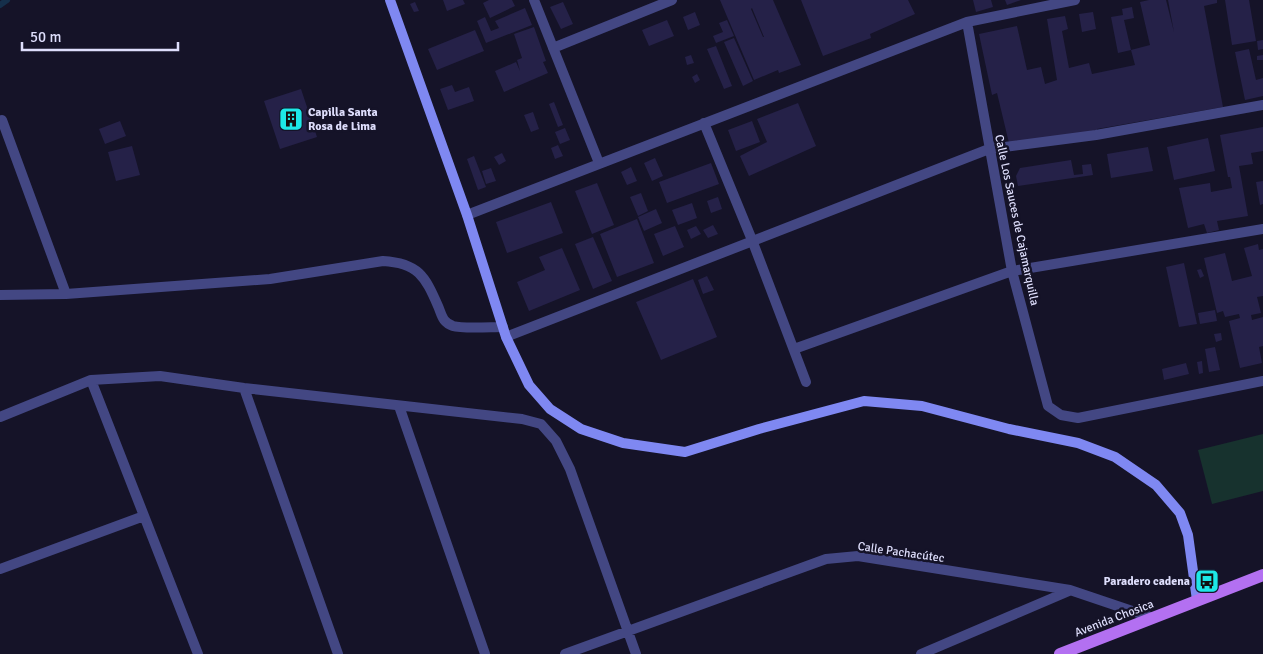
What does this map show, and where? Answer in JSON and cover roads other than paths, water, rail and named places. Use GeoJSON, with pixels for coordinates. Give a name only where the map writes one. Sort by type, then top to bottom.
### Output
{"type":"FeatureCollection","features":[{"type":"Feature","properties":{"kind":"main road","name":"Avenida Chosica"},"geometry":{"type":"LineString","coordinates":[[1060,654],[1263,575]]}},
{"type":"Feature","properties":{"kind":"street"},"geometry":{"type":"LineString","coordinates":[[390,0],[467,214],[504,332],[529,386],[550,409],[581,429],[623,444],[685,452],[758,429],[864,402],[922,406],[1009,429],[1078,443],[1115,457],[1156,485],[1180,513],[1188,535],[1197,600]]}},
{"type":"Feature","properties":{"kind":"street"},"geometry":{"type":"LineString","coordinates":[[534,0],[599,163]]}},
{"type":"Feature","properties":{"kind":"street"},"geometry":{"type":"LineString","coordinates":[[553,48],[672,0]]}},
{"type":"Feature","properties":{"kind":"street"},"geometry":{"type":"LineString","coordinates":[[467,214],[967,22],[1075,0]]}},
{"type":"Feature","properties":{"kind":"street","name":"Calle Los Sauces de Cajamarquilla"},"geometry":{"type":"LineString","coordinates":[[967,22],[1012,271],[1048,406],[1061,415],[1078,418],[1263,381]]}},
{"type":"Feature","properties":{"kind":"street"},"geometry":{"type":"LineString","coordinates":[[0,295],[66,294],[270,279],[383,261],[399,262],[413,268],[426,280],[443,321],[454,327],[504,332],[989,149],[1096,135],[1263,105]]}},
{"type":"Feature","properties":{"kind":"street"},"geometry":{"type":"LineString","coordinates":[[2,120],[66,294]]}},
{"type":"Feature","properties":{"kind":"street"},"geometry":{"type":"LineString","coordinates":[[704,123],[752,240],[806,382]]}},
{"type":"Feature","properties":{"kind":"street"},"geometry":{"type":"LineString","coordinates":[[794,349],[1012,271],[1263,229]]}},
{"type":"Feature","properties":{"kind":"street"},"geometry":{"type":"LineString","coordinates":[[0,416],[91,380],[160,376],[244,388],[522,419],[541,424],[556,441],[570,469],[636,654]]}},
{"type":"Feature","properties":{"kind":"street"},"geometry":{"type":"LineString","coordinates":[[91,380],[198,654]]}},
{"type":"Feature","properties":{"kind":"street"},"geometry":{"type":"LineString","coordinates":[[244,388],[338,654]]}},
{"type":"Feature","properties":{"kind":"street"},"geometry":{"type":"LineString","coordinates":[[399,406],[485,654]]}},
{"type":"Feature","properties":{"kind":"street"},"geometry":{"type":"LineString","coordinates":[[0,569],[144,516]]}},
{"type":"Feature","properties":{"kind":"street","name":"Calle Pachacútec"},"geometry":{"type":"LineString","coordinates":[[565,654],[826,559],[858,556],[1070,590],[1153,618]]}},
{"type":"Feature","properties":{"kind":"street"},"geometry":{"type":"LineString","coordinates":[[921,654],[1070,590]]}},
{"type":"Feature","properties":{"kind":"waterway"},"geometry":{"type":"LineString","coordinates":[[0,5],[7,0]]}},
{"type":"Feature","properties":{"kind":"place","name":"Capilla Santa Rosa de Lima"},"geometry":{"type":"Point","coordinates":[291,119]}},
{"type":"Feature","properties":{"kind":"place","name":"Paradero cadena"},"geometry":{"type":"Point","coordinates":[1207,581]}}]}
